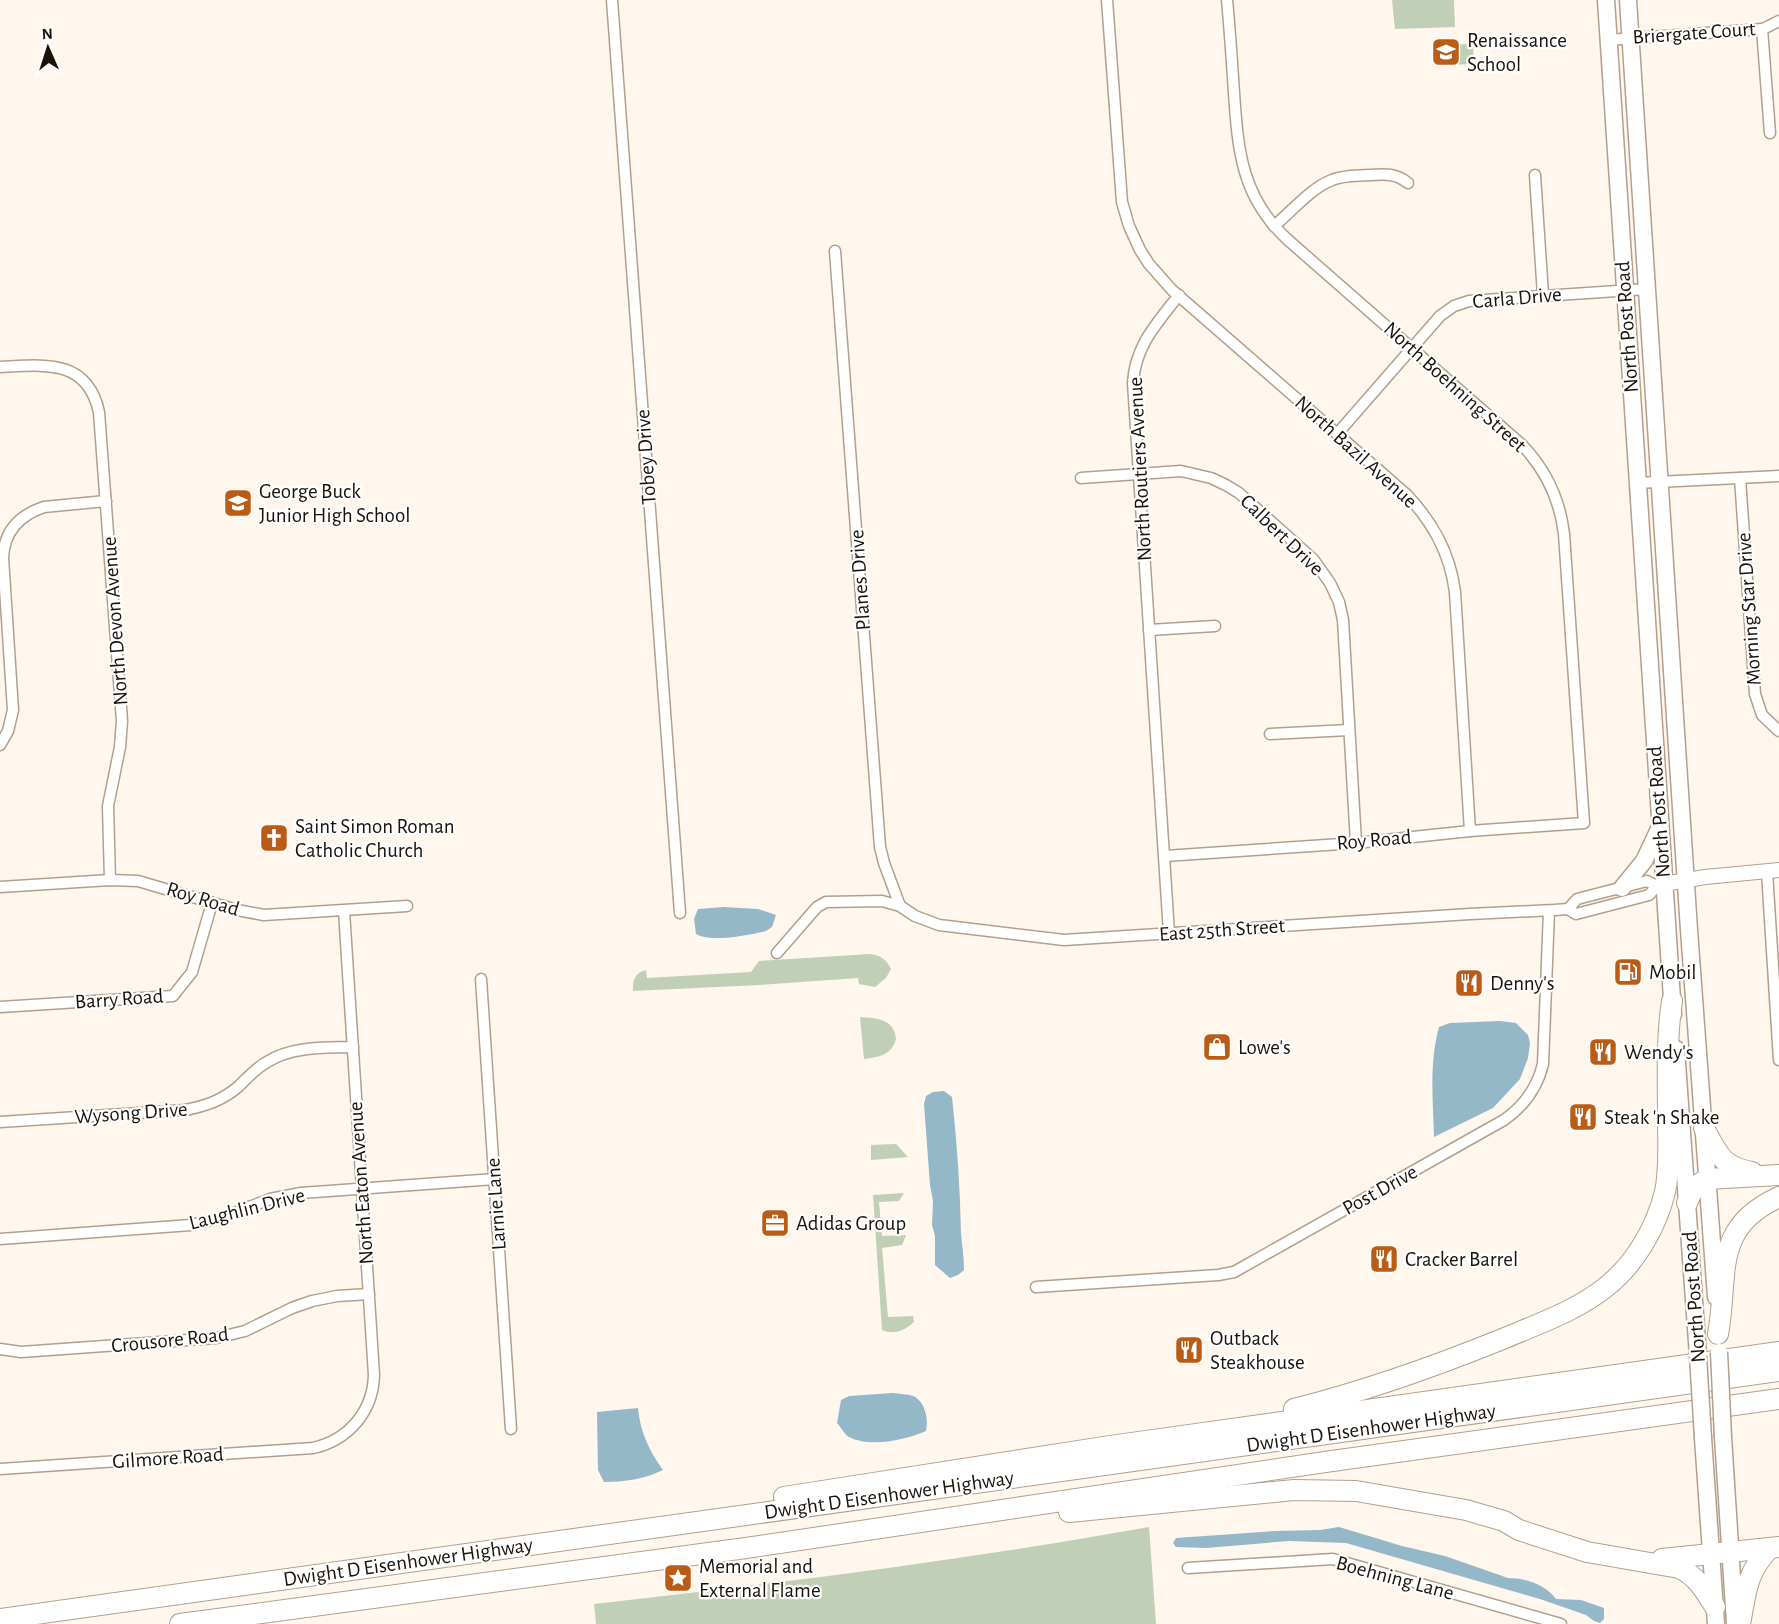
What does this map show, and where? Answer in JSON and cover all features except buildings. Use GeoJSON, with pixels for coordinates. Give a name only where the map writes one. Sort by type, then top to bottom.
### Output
{"type":"FeatureCollection","features":[{"type":"Feature","properties":{"kind":"highway"},"geometry":{"type":"LineString","coordinates":[[1110,1446],[1284,1412],[1365,1390],[1432,1367],[1570,1311],[1607,1286],[1626,1267],[1642,1245],[1657,1215],[1665,1192],[1668,1140],[1668,1033],[1672,1001]]}},
{"type":"Feature","properties":{"kind":"highway"},"geometry":{"type":"LineString","coordinates":[[1704,1128],[1725,1162],[1737,1169],[1776,1175]]}},
{"type":"Feature","properties":{"kind":"highway"},"geometry":{"type":"LineString","coordinates":[[1687,1203],[1694,1187],[1707,1179],[1776,1175]]}},
{"type":"Feature","properties":{"kind":"highway"},"geometry":{"type":"LineString","coordinates":[[1719,1343],[1725,1262],[1729,1246],[1737,1230],[1756,1210],[1779,1197]]}},
{"type":"Feature","properties":{"kind":"highway"},"geometry":{"type":"LineString","coordinates":[[556,1542],[815,1491],[1110,1446],[1779,1352]]}},
{"type":"Feature","properties":{"kind":"highway","name":"Dwight D Eisenhower Highway"},"geometry":{"type":"LineString","coordinates":[[0,1619],[1779,1371]]}},
{"type":"Feature","properties":{"kind":"highway","name":"Dwight D Eisenhower Highway"},"geometry":{"type":"LineString","coordinates":[[180,1624],[746,1548],[1332,1461],[1779,1399]]}},
{"type":"Feature","properties":{"kind":"highway"},"geometry":{"type":"LineString","coordinates":[[746,1548],[885,1536],[1016,1518],[1294,1490],[1356,1491],[1441,1504],[1504,1521],[1520,1530],[1570,1548],[1607,1557],[1679,1568],[1702,1586],[1715,1615]]}},
{"type":"Feature","properties":{"kind":"highway"},"geometry":{"type":"LineString","coordinates":[[1635,1561],[1774,1548]]}},
{"type":"Feature","properties":{"kind":"highway"},"geometry":{"type":"LineString","coordinates":[[1740,1624],[1751,1571],[1756,1562],[1774,1548]]}},
{"type":"Feature","properties":{"kind":"highway"},"geometry":{"type":"LineString","coordinates":[[0,1611],[96,1606]]}},
{"type":"Feature","properties":{"kind":"main road","name":"North Post Road"},"geometry":{"type":"LineString","coordinates":[[1605,0],[1660,826],[1661,885],[1687,1203],[1715,1615]]}},
{"type":"Feature","properties":{"kind":"main road","name":"North Post Road"},"geometry":{"type":"LineString","coordinates":[[1628,0],[1719,1343],[1735,1624]]}},
{"type":"Feature","properties":{"kind":"main road"},"geometry":{"type":"LineString","coordinates":[[1622,888],[1644,861],[1660,826]]}},
{"type":"Feature","properties":{"kind":"street","name":"Tobey Drive"},"geometry":{"type":"LineString","coordinates":[[612,0],[680,913]]}},
{"type":"Feature","properties":{"kind":"street"},"geometry":{"type":"LineString","coordinates":[[1107,0],[1119,180],[1124,210],[1144,257],[1166,284],[1179,295]]}},
{"type":"Feature","properties":{"kind":"street","name":"North Boehning Street"},"geometry":{"type":"LineString","coordinates":[[1227,0],[1239,155],[1253,195],[1274,226],[1525,447],[1544,472],[1558,504],[1564,534],[1584,823]]}},
{"type":"Feature","properties":{"kind":"street","name":"Briergate Court"},"geometry":{"type":"LineString","coordinates":[[1608,40],[1762,29],[1779,21]]}},
{"type":"Feature","properties":{"kind":"street"},"geometry":{"type":"LineString","coordinates":[[1762,29],[1770,133]]}},
{"type":"Feature","properties":{"kind":"street"},"geometry":{"type":"LineString","coordinates":[[1274,226],[1318,188],[1340,177],[1390,174],[1408,183]]}},
{"type":"Feature","properties":{"kind":"street"},"geometry":{"type":"LineString","coordinates":[[1534,175],[1543,295]]}},
{"type":"Feature","properties":{"kind":"street","name":"Planes Drive"},"geometry":{"type":"LineString","coordinates":[[835,251],[880,847],[900,906]]}},
{"type":"Feature","properties":{"kind":"street","name":"Carla Drive"},"geometry":{"type":"LineString","coordinates":[[1337,434],[1440,316],[1454,306],[1482,300],[1647,289]]}},
{"type":"Feature","properties":{"kind":"street","name":"North Bazil Avenue"},"geometry":{"type":"LineString","coordinates":[[1179,295],[1421,510],[1438,536],[1448,559],[1455,592],[1470,831]]}},
{"type":"Feature","properties":{"kind":"street","name":"North Routiers Avenue"},"geometry":{"type":"LineString","coordinates":[[1170,933],[1133,392],[1135,366],[1149,331],[1179,295]]}},
{"type":"Feature","properties":{"kind":"street","name":"North Devon Avenue"},"geometry":{"type":"LineString","coordinates":[[0,367],[55,365],[85,382],[97,404],[122,721],[120,747],[108,802],[110,880]]}},
{"type":"Feature","properties":{"kind":"street","name":"Calbert Drive"},"geometry":{"type":"LineString","coordinates":[[1081,478],[1181,471],[1211,478],[1239,493],[1319,565],[1330,583],[1342,616],[1356,843]]}},
{"type":"Feature","properties":{"kind":"street"},"geometry":{"type":"LineString","coordinates":[[1637,483],[1779,476]]}},
{"type":"Feature","properties":{"kind":"street","name":"Morning Star Drive"},"geometry":{"type":"LineString","coordinates":[[1740,478],[1755,694],[1762,715],[1779,731]]}},
{"type":"Feature","properties":{"kind":"street"},"geometry":{"type":"LineString","coordinates":[[0,744],[9,727],[13,706],[3,555],[8,535],[21,519],[35,509],[106,501]]}},
{"type":"Feature","properties":{"kind":"street"},"geometry":{"type":"LineString","coordinates":[[1149,630],[1215,626]]}},
{"type":"Feature","properties":{"kind":"street"},"geometry":{"type":"LineString","coordinates":[[1270,734],[1349,730]]}},
{"type":"Feature","properties":{"kind":"street","name":"Roy Road"},"geometry":{"type":"LineString","coordinates":[[1165,856],[1356,843],[1470,831],[1584,823]]}},
{"type":"Feature","properties":{"kind":"street"},"geometry":{"type":"LineString","coordinates":[[1773,871],[1779,1060]]}},
{"type":"Feature","properties":{"kind":"street","name":"East 25th Street"},"geometry":{"type":"LineString","coordinates":[[777,954],[817,907],[824,903],[882,901],[900,906],[915,916],[939,925],[1078,940],[1568,909],[1576,914],[1649,895],[1661,885],[1686,879],[1773,871]]}},
{"type":"Feature","properties":{"kind":"street","name":"Roy Road"},"geometry":{"type":"LineString","coordinates":[[0,887],[110,880],[147,883],[212,903],[264,915],[407,906]]}},
{"type":"Feature","properties":{"kind":"street","name":"East 25th Street"},"geometry":{"type":"LineString","coordinates":[[1568,909],[1577,899],[1647,881],[1661,885]]}},
{"type":"Feature","properties":{"kind":"street","name":"Barry Road"},"geometry":{"type":"LineString","coordinates":[[0,1007],[173,996],[192,972],[212,903]]}},
{"type":"Feature","properties":{"kind":"street","name":"North Eaton Avenue"},"geometry":{"type":"LineString","coordinates":[[334,1440],[346,1433],[368,1406],[374,1375],[344,910]]}},
{"type":"Feature","properties":{"kind":"street","name":"Post Drive"},"geometry":{"type":"LineString","coordinates":[[1036,1287],[1234,1272],[1504,1120],[1531,1095],[1543,1064],[1549,911]]}},
{"type":"Feature","properties":{"kind":"street","name":"Larnie Lane"},"geometry":{"type":"LineString","coordinates":[[481,979],[511,1428]]}},
{"type":"Feature","properties":{"kind":"street","name":"Wysong Drive"},"geometry":{"type":"LineString","coordinates":[[0,1122],[203,1107],[227,1095],[257,1068],[275,1057],[304,1049],[353,1047]]}},
{"type":"Feature","properties":{"kind":"street","name":"Laughlin Drive"},"geometry":{"type":"LineString","coordinates":[[0,1239],[191,1225],[221,1218],[270,1199],[301,1193],[495,1179]]}},
{"type":"Feature","properties":{"kind":"street","name":"Crousore Road"},"geometry":{"type":"LineString","coordinates":[[0,1349],[21,1352],[216,1338],[245,1331],[312,1301],[337,1296],[369,1294]]}},
{"type":"Feature","properties":{"kind":"street","name":"Gilmore Road"},"geometry":{"type":"LineString","coordinates":[[0,1469],[313,1448],[334,1440]]}},
{"type":"Feature","properties":{"kind":"street","name":"Boehning Lane"},"geometry":{"type":"LineString","coordinates":[[1188,1568],[1333,1559],[1561,1624]]}},
{"type":"Feature","properties":{"kind":"green space"},"geometry":{"type":"Polygon","coordinates":[[[1392,0],[1454,0],[1455,27],[1395,29],[1392,0]]]}},
{"type":"Feature","properties":{"kind":"green space"},"geometry":{"type":"Polygon","coordinates":[[[1473,44],[1474,64],[1443,65],[1436,45],[1473,44]]]}},
{"type":"Feature","properties":{"kind":"green space"},"geometry":{"type":"Polygon","coordinates":[[[870,954],[883,958],[891,969],[886,978],[875,987],[859,984],[858,978],[633,991],[635,977],[646,970],[647,978],[751,972],[759,961],[870,954]]]}},
{"type":"Feature","properties":{"kind":"green space"},"geometry":{"type":"Polygon","coordinates":[[[860,1017],[878,1019],[892,1027],[896,1039],[888,1052],[864,1059],[860,1017]]]}},
{"type":"Feature","properties":{"kind":"green space"},"geometry":{"type":"Polygon","coordinates":[[[896,1144],[908,1157],[871,1160],[871,1145],[896,1144]]]}},
{"type":"Feature","properties":{"kind":"green space"},"geometry":{"type":"Polygon","coordinates":[[[904,1193],[899,1201],[879,1202],[882,1236],[906,1235],[902,1245],[882,1248],[888,1317],[913,1316],[914,1322],[903,1330],[891,1332],[882,1330],[873,1195],[904,1193]]]}},
{"type":"Feature","properties":{"kind":"green space"},"geometry":{"type":"Polygon","coordinates":[[[1149,1527],[1156,1624],[596,1624],[594,1604],[872,1570],[1149,1527]]]}},
{"type":"Feature","properties":{"kind":"water"},"geometry":{"type":"Polygon","coordinates":[[[724,907],[758,909],[776,915],[772,927],[766,931],[720,938],[703,937],[696,934],[694,919],[698,909],[724,907]]]}},
{"type":"Feature","properties":{"kind":"water"},"geometry":{"type":"Polygon","coordinates":[[[1500,1021],[1516,1023],[1528,1035],[1530,1043],[1528,1058],[1520,1079],[1493,1108],[1434,1137],[1433,1068],[1439,1027],[1450,1023],[1500,1021]]]}},
{"type":"Feature","properties":{"kind":"water"},"geometry":{"type":"Polygon","coordinates":[[[944,1091],[952,1097],[964,1265],[964,1270],[950,1278],[935,1265],[933,1201],[924,1104],[926,1096],[933,1092],[944,1091]]]}},
{"type":"Feature","properties":{"kind":"water"},"geometry":{"type":"Polygon","coordinates":[[[893,1393],[913,1396],[921,1402],[926,1416],[926,1431],[888,1442],[867,1442],[849,1437],[837,1423],[841,1400],[849,1396],[893,1393]]]}},
{"type":"Feature","properties":{"kind":"water"},"geometry":{"type":"Polygon","coordinates":[[[638,1408],[646,1440],[663,1470],[649,1476],[604,1482],[598,1470],[597,1412],[638,1408]]]}},
{"type":"Feature","properties":{"kind":"water"},"geometry":{"type":"Polygon","coordinates":[[[1339,1527],[1445,1556],[1508,1578],[1528,1581],[1541,1586],[1556,1599],[1581,1600],[1604,1608],[1604,1619],[1600,1623],[1586,1615],[1540,1599],[1346,1543],[1289,1541],[1206,1548],[1176,1547],[1173,1543],[1176,1538],[1339,1527]]]}},
{"type":"Feature","properties":{"kind":"place","name":"Renaissance School"},"geometry":{"type":"Point","coordinates":[1446,52]}},
{"type":"Feature","properties":{"kind":"place","name":"George Buck Junior High School"},"geometry":{"type":"Point","coordinates":[238,503]}},
{"type":"Feature","properties":{"kind":"place","name":"Saint Simon Roman Catholic Church"},"geometry":{"type":"Point","coordinates":[274,838]}},
{"type":"Feature","properties":{"kind":"place","name":"Mobil"},"geometry":{"type":"Point","coordinates":[1628,972]}},
{"type":"Feature","properties":{"kind":"place","name":"Denny's"},"geometry":{"type":"Point","coordinates":[1469,983]}},
{"type":"Feature","properties":{"kind":"place","name":"Lowe's"},"geometry":{"type":"Point","coordinates":[1217,1047]}},
{"type":"Feature","properties":{"kind":"place","name":"Wendy's"},"geometry":{"type":"Point","coordinates":[1603,1052]}},
{"type":"Feature","properties":{"kind":"place","name":"Steak 'n Shake"},"geometry":{"type":"Point","coordinates":[1583,1117]}},
{"type":"Feature","properties":{"kind":"place","name":"Adidas Group"},"geometry":{"type":"Point","coordinates":[775,1223]}},
{"type":"Feature","properties":{"kind":"place","name":"Cracker Barrel"},"geometry":{"type":"Point","coordinates":[1384,1259]}},
{"type":"Feature","properties":{"kind":"place","name":"Outback Steakhouse"},"geometry":{"type":"Point","coordinates":[1189,1350]}},
{"type":"Feature","properties":{"kind":"place","name":"Memorial and External Flame"},"geometry":{"type":"Point","coordinates":[678,1578]}}]}
